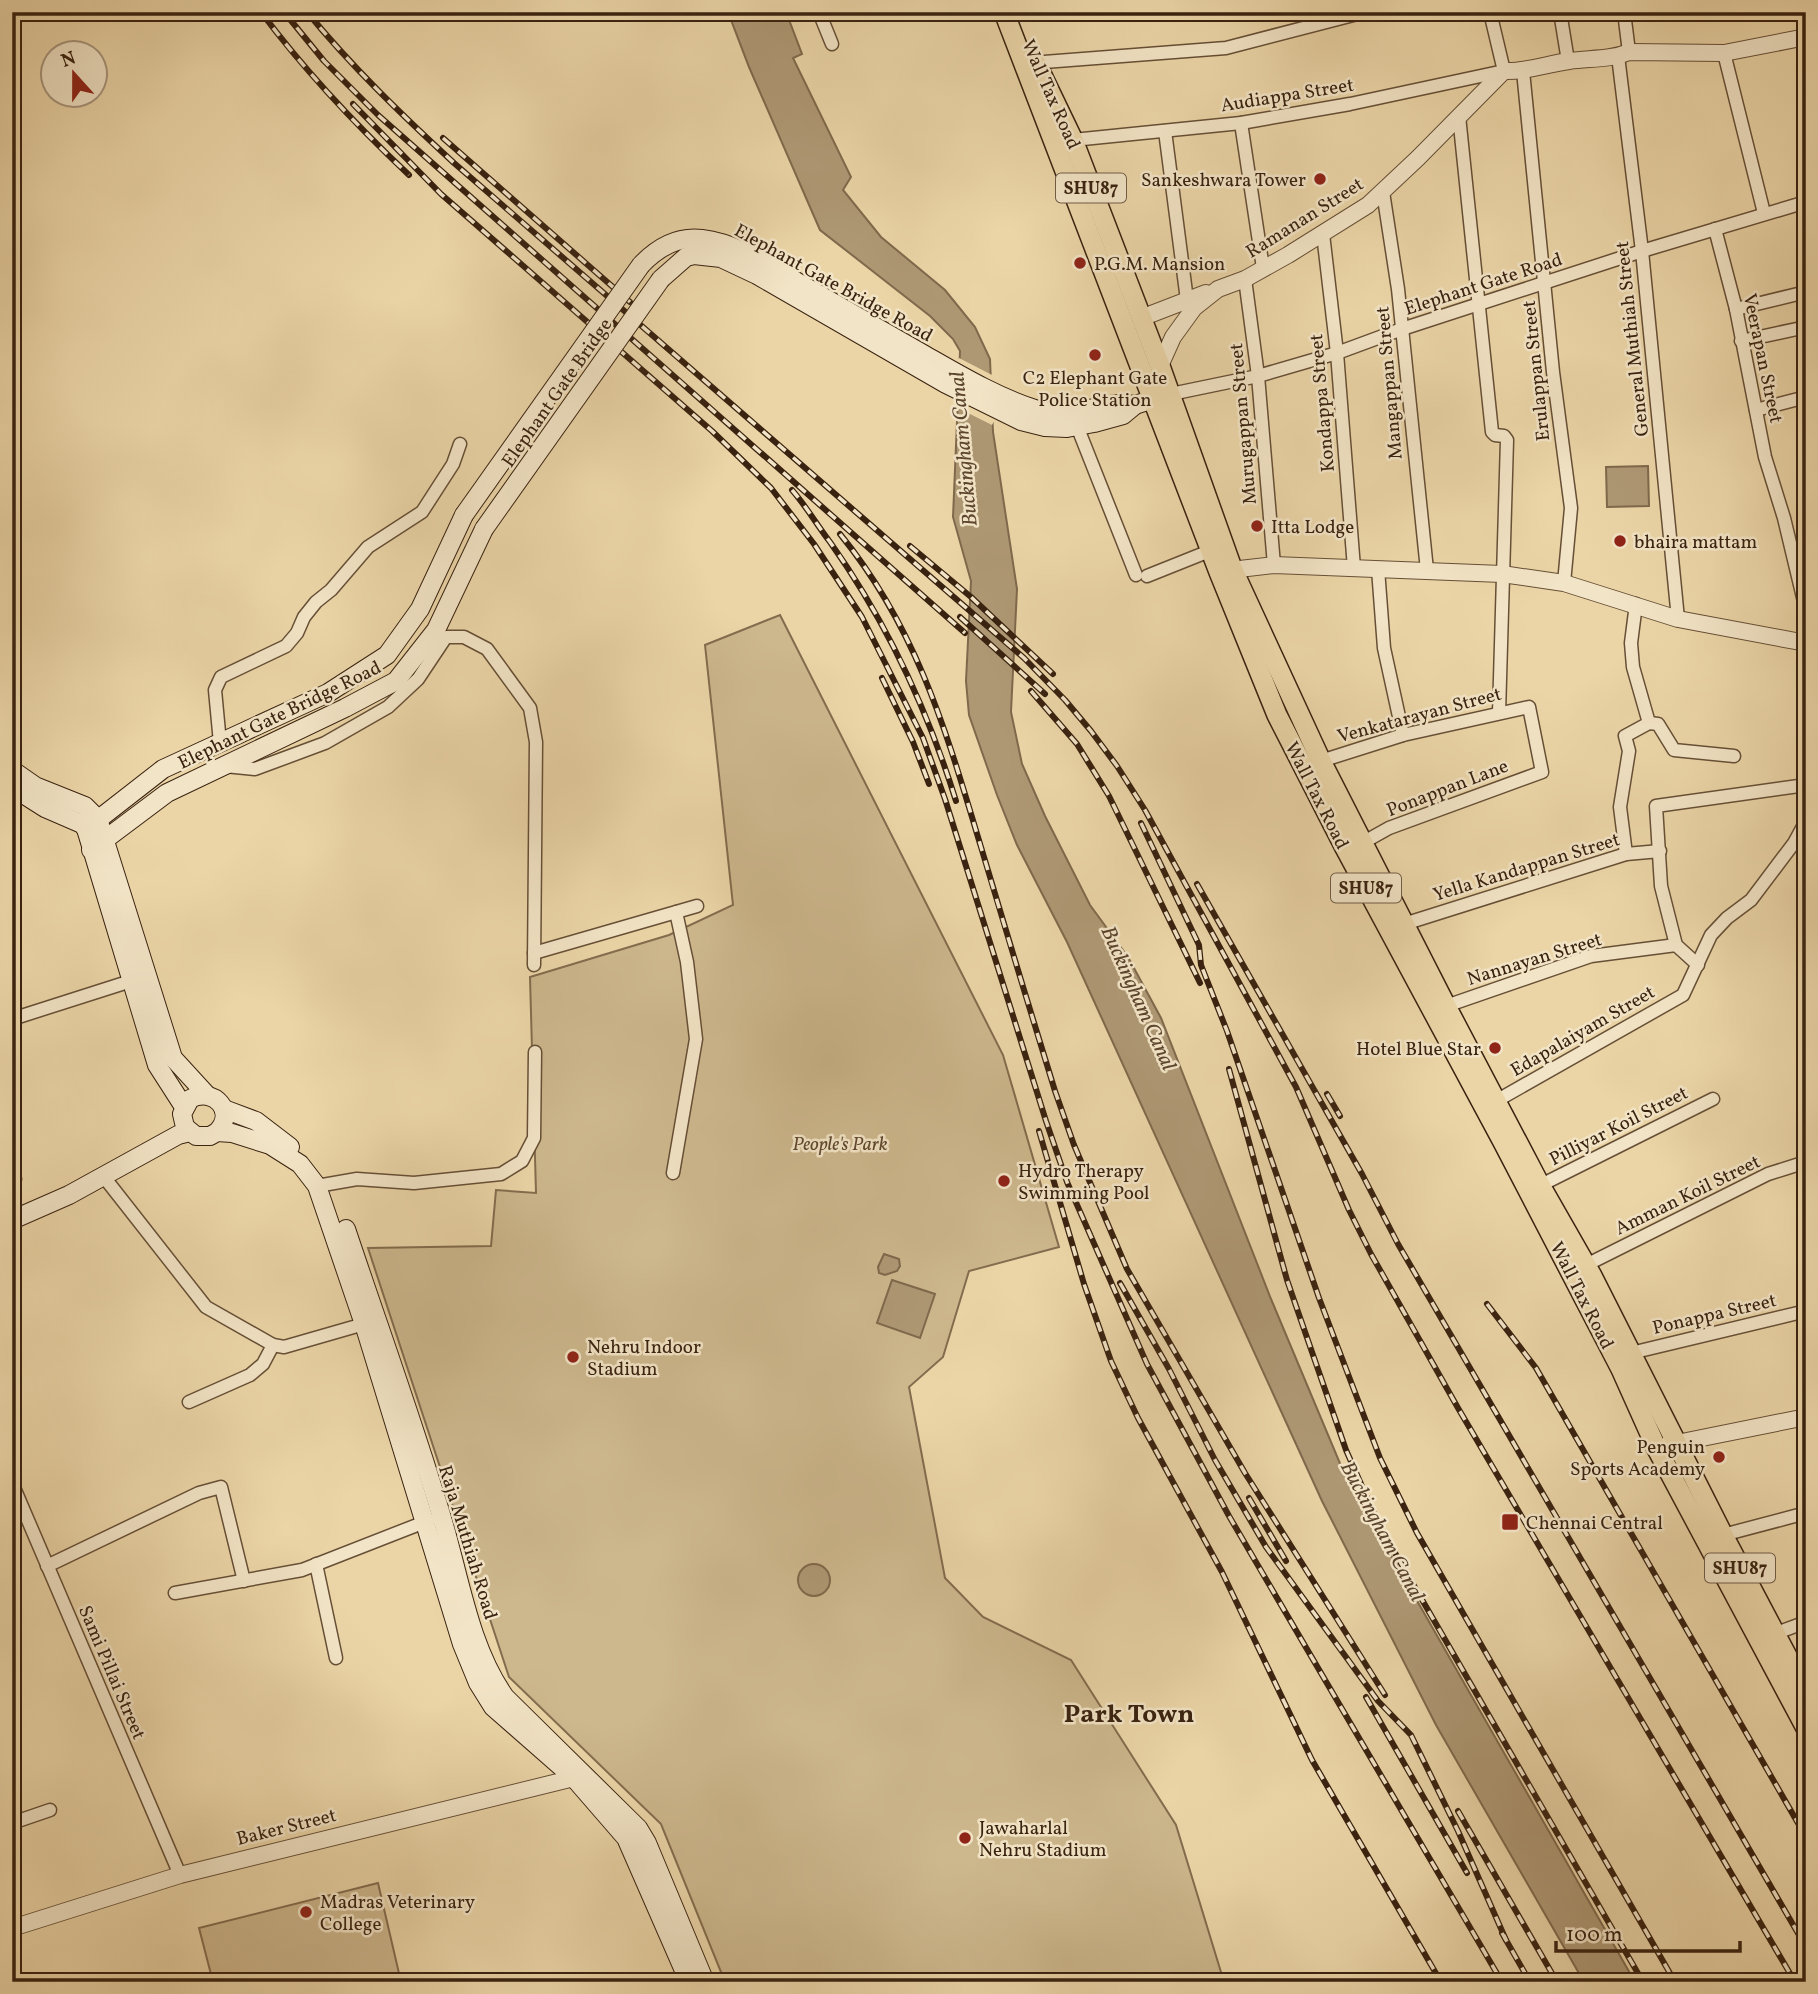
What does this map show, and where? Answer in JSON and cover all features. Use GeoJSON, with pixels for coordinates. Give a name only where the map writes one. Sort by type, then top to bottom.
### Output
{"type":"FeatureCollection","features":[{"type":"Feature","properties":{"kind":"main road","name":"Wall Tax Road"},"geometry":{"type":"LineString","coordinates":[[1004,12],[1073,140],[1160,366],[1153,400],[1226,570],[1404,925],[1496,1101],[1656,1447],[1806,1728]]}},
{"type":"Feature","properties":{"kind":"main road","name":"Wall Tax Road"},"geometry":{"type":"LineString","coordinates":[[1017,12],[1030,63],[1153,400],[1212,551],[1226,570],[1277,715],[1350,859],[1534,1188],[1586,1265],[1806,1692]]}},
{"type":"Feature","properties":{"kind":"main road","name":"Elephant Gate Bridge Road"},"geometry":{"type":"LineString","coordinates":[[641,265],[661,247],[677,241],[705,239],[723,244],[761,262],[949,377]]}},
{"type":"Feature","properties":{"kind":"main road","name":"Elephant Gate Bridge Road"},"geometry":{"type":"LineString","coordinates":[[661,279],[685,257],[694,255],[721,258],[1011,408]]}},
{"type":"Feature","properties":{"kind":"main road","name":"Elephant Gate Bridge"},"geometry":{"type":"LineString","coordinates":[[464,515],[641,265]]}},
{"type":"Feature","properties":{"kind":"main road","name":"Elephant Gate Bridge"},"geometry":{"type":"LineString","coordinates":[[484,529],[661,279]]}},
{"type":"Feature","properties":{"kind":"main road"},"geometry":{"type":"LineString","coordinates":[[1011,408],[1070,414],[1119,403],[1153,400]]}},
{"type":"Feature","properties":{"kind":"main road"},"geometry":{"type":"LineString","coordinates":[[1011,408],[1045,427],[1077,426],[1124,415],[1153,400]]}},
{"type":"Feature","properties":{"kind":"main road","name":"Elephant Gate Bridge Road"},"geometry":{"type":"LineString","coordinates":[[92,824],[163,769],[328,693],[387,655],[420,609],[464,515]]}},
{"type":"Feature","properties":{"kind":"main road","name":"Elephant Gate Bridge Road"},"geometry":{"type":"LineString","coordinates":[[102,846],[133,818],[167,793],[396,681],[436,631],[484,529]]}},
{"type":"Feature","properties":{"kind":"main road"},"geometry":{"type":"LineString","coordinates":[[12,770],[34,786],[85,806],[118,886],[173,1058],[205,1094],[217,1099],[224,1110],[224,1122],[217,1132],[203,1137],[190,1132],[178,1135],[104,1177],[12,1220]]}},
{"type":"Feature","properties":{"kind":"main road"},"geometry":{"type":"LineString","coordinates":[[12,787],[45,808],[82,824],[92,824]]}},
{"type":"Feature","properties":{"kind":"main road"},"geometry":{"type":"LineString","coordinates":[[102,846],[131,981],[157,1065],[184,1107],[183,1120],[190,1132]]}},
{"type":"Feature","properties":{"kind":"main road"},"geometry":{"type":"LineString","coordinates":[[184,1107],[195,1096],[205,1094]]}},
{"type":"Feature","properties":{"kind":"main road","name":"Raja Muthiah Road"},"geometry":{"type":"LineString","coordinates":[[224,1110],[256,1121],[303,1157],[322,1185],[364,1324],[490,1676],[505,1698],[632,1833],[689,1982]]}},
{"type":"Feature","properties":{"kind":"main road","name":"Raja Muthiah Road"},"geometry":{"type":"LineString","coordinates":[[217,1132],[232,1133],[270,1145],[300,1164],[336,1199],[433,1519],[461,1644],[478,1683],[493,1707],[632,1833],[647,1843],[705,1982]]}},
{"type":"Feature","properties":{"kind":"street"},"geometry":{"type":"LineString","coordinates":[[819,12],[832,44]]}},
{"type":"Feature","properties":{"kind":"street"},"geometry":{"type":"LineString","coordinates":[[1030,63],[1226,48],[1365,12]]}},
{"type":"Feature","properties":{"kind":"street"},"geometry":{"type":"LineString","coordinates":[[1490,12],[1504,71],[1523,71],[1569,61],[1624,54],[1724,54],[1806,37]]}},
{"type":"Feature","properties":{"kind":"street"},"geometry":{"type":"LineString","coordinates":[[1560,12],[1569,61]]}},
{"type":"Feature","properties":{"kind":"street","name":"General Muthiah Street"},"geometry":{"type":"LineString","coordinates":[[1624,12],[1624,54],[1678,619]]}},
{"type":"Feature","properties":{"kind":"street"},"geometry":{"type":"LineString","coordinates":[[1724,54],[1764,213]]}},
{"type":"Feature","properties":{"kind":"street","name":"Ramanan Street"},"geometry":{"type":"LineString","coordinates":[[1160,366],[1183,321],[1194,308],[1218,289],[1245,279],[1368,205],[1504,71]]}},
{"type":"Feature","properties":{"kind":"street","name":"Audiappa Street"},"geometry":{"type":"LineString","coordinates":[[1073,140],[1241,122],[1350,104],[1504,71]]}},
{"type":"Feature","properties":{"kind":"street","name":"Erulappan Street"},"geometry":{"type":"LineString","coordinates":[[1523,71],[1555,385],[1571,508],[1564,583]]}},
{"type":"Feature","properties":{"kind":"street"},"geometry":{"type":"LineString","coordinates":[[1459,116],[1492,432],[1504,436],[1507,440],[1499,713]]}},
{"type":"Feature","properties":{"kind":"street"},"geometry":{"type":"LineString","coordinates":[[1241,122],[1263,268]]}},
{"type":"Feature","properties":{"kind":"street"},"geometry":{"type":"LineString","coordinates":[[1165,131],[1187,300]]}},
{"type":"Feature","properties":{"kind":"street","name":"Mangappan Street"},"geometry":{"type":"LineString","coordinates":[[1383,192],[1402,329],[1427,570]]}},
{"type":"Feature","properties":{"kind":"street","name":"Elephant Gate Road"},"geometry":{"type":"LineString","coordinates":[[1153,400],[1258,376],[1337,353],[1402,329],[1642,251],[1806,202]]}},
{"type":"Feature","properties":{"kind":"street","name":"Veerapan Street"},"geometry":{"type":"LineString","coordinates":[[1715,229],[1736,309],[1765,457],[1802,574],[1806,610]]}},
{"type":"Feature","properties":{"kind":"street","name":"Kondappa Street"},"geometry":{"type":"LineString","coordinates":[[1323,234],[1337,353],[1354,568]]}},
{"type":"Feature","properties":{"kind":"street","name":"Murugappan Street"},"geometry":{"type":"LineString","coordinates":[[1245,279],[1258,376],[1274,565]]}},
{"type":"Feature","properties":{"kind":"street"},"geometry":{"type":"LineString","coordinates":[[1141,318],[1218,289]]}},
{"type":"Feature","properties":{"kind":"street"},"geometry":{"type":"LineString","coordinates":[[1736,309],[1806,292]]}},
{"type":"Feature","properties":{"kind":"street"},"geometry":{"type":"LineString","coordinates":[[1741,341],[1806,327]]}},
{"type":"Feature","properties":{"kind":"street"},"geometry":{"type":"LineString","coordinates":[[1756,410],[1806,397]]}},
{"type":"Feature","properties":{"kind":"street"},"geometry":{"type":"LineString","coordinates":[[1077,426],[1141,575],[1212,551]]}},
{"type":"Feature","properties":{"kind":"street"},"geometry":{"type":"LineString","coordinates":[[219,743],[215,690],[221,677],[286,646],[316,602],[331,590],[368,547],[422,512],[453,464],[460,443]]}},
{"type":"Feature","properties":{"kind":"street"},"geometry":{"type":"LineString","coordinates":[[1226,570],[1274,565],[1502,574],[1564,583],[1678,619],[1806,643]]}},
{"type":"Feature","properties":{"kind":"street"},"geometry":{"type":"LineString","coordinates":[[1378,569],[1384,648],[1403,734]]}},
{"type":"Feature","properties":{"kind":"street"},"geometry":{"type":"LineString","coordinates":[[1636,604],[1631,643],[1633,667],[1649,723]]}},
{"type":"Feature","properties":{"kind":"street"},"geometry":{"type":"LineString","coordinates":[[225,766],[255,769],[326,743],[388,707],[418,679],[446,637],[464,637],[487,649],[530,708],[536,742],[534,959],[697,906]]}},
{"type":"Feature","properties":{"kind":"street","name":"Venkatarayan Street"},"geometry":{"type":"LineString","coordinates":[[1321,761],[1403,734],[1527,706],[1544,769]]}},
{"type":"Feature","properties":{"kind":"street"},"geometry":{"type":"LineString","coordinates":[[1626,854],[1620,807],[1629,751],[1625,736],[1649,723],[1658,724],[1674,750],[1734,756]]}},
{"type":"Feature","properties":{"kind":"street","name":"Ponappan Lane"},"geometry":{"type":"LineString","coordinates":[[1364,842],[1389,828],[1544,769]]}},
{"type":"Feature","properties":{"kind":"street"},"geometry":{"type":"LineString","coordinates":[[1698,965],[1676,945],[1661,886],[1656,806],[1806,785]]}},
{"type":"Feature","properties":{"kind":"street","name":"Edapalaiyam Street"},"geometry":{"type":"LineString","coordinates":[[1496,1101],[1683,995],[1711,935],[1727,918],[1751,900],[1794,844],[1806,821]]}},
{"type":"Feature","properties":{"kind":"street","name":"Yella Kandappan Street"},"geometry":{"type":"LineString","coordinates":[[1404,925],[1626,854],[1660,851]]}},
{"type":"Feature","properties":{"kind":"street"},"geometry":{"type":"LineString","coordinates":[[673,1173],[696,1039],[687,962],[676,912]]}},
{"type":"Feature","properties":{"kind":"street","name":"Nannayan Street"},"geometry":{"type":"LineString","coordinates":[[1446,1006],[1591,956],[1676,945]]}},
{"type":"Feature","properties":{"kind":"street"},"geometry":{"type":"LineString","coordinates":[[12,1019],[131,981]]}},
{"type":"Feature","properties":{"kind":"street"},"geometry":{"type":"LineString","coordinates":[[322,1185],[357,1180],[414,1183],[501,1174],[522,1161],[534,1138],[535,1052]]}},
{"type":"Feature","properties":{"kind":"street","name":"Pilliyar Koil Street"},"geometry":{"type":"LineString","coordinates":[[1534,1188],[1713,1099]]}},
{"type":"Feature","properties":{"kind":"street","name":"Amman Koil Street"},"geometry":{"type":"LineString","coordinates":[[1586,1265],[1768,1174],[1806,1162]]}},
{"type":"Feature","properties":{"kind":"street"},"geometry":{"type":"LineString","coordinates":[[104,1177],[206,1307],[274,1345],[284,1347],[364,1324]]}},
{"type":"Feature","properties":{"kind":"street","name":"Ponappa Street"},"geometry":{"type":"LineString","coordinates":[[1631,1353],[1806,1311]]}},
{"type":"Feature","properties":{"kind":"street"},"geometry":{"type":"LineString","coordinates":[[189,1402],[250,1375],[262,1364],[274,1345]]}},
{"type":"Feature","properties":{"kind":"street"},"geometry":{"type":"LineString","coordinates":[[1656,1447],[1806,1417]]}},
{"type":"Feature","properties":{"kind":"street","name":"Sami Pillai Street"},"geometry":{"type":"LineString","coordinates":[[12,1483],[180,1875]]}},
{"type":"Feature","properties":{"kind":"street"},"geometry":{"type":"LineString","coordinates":[[47,1566],[199,1493],[220,1487],[244,1581]]}},
{"type":"Feature","properties":{"kind":"street"},"geometry":{"type":"LineString","coordinates":[[1723,1535],[1806,1513]]}},
{"type":"Feature","properties":{"kind":"street"},"geometry":{"type":"LineString","coordinates":[[175,1593],[302,1570],[433,1519]]}},
{"type":"Feature","properties":{"kind":"street"},"geometry":{"type":"LineString","coordinates":[[316,1564],[336,1658]]}},
{"type":"Feature","properties":{"kind":"street"},"geometry":{"type":"LineString","coordinates":[[1774,1634],[1806,1622]]}},
{"type":"Feature","properties":{"kind":"street","name":"Baker Street"},"geometry":{"type":"LineString","coordinates":[[12,1928],[180,1875],[574,1778]]}},
{"type":"Feature","properties":{"kind":"street"},"geometry":{"type":"LineString","coordinates":[[12,1823],[50,1810]]}},
{"type":"Feature","properties":{"kind":"green space","name":"People's Park"},"geometry":{"type":"Polygon","coordinates":[[[780,615],[1003,1055],[1059,1247],[969,1271],[943,1357],[909,1387],[945,1578],[983,1617],[1071,1660],[1176,1825],[1224,1982],[725,1982],[661,1824],[509,1677],[368,1248],[491,1246],[496,1190],[536,1193],[530,977],[669,935],[733,905],[705,645],[780,615]]]}},
{"type":"Feature","properties":{"kind":"green space"},"geometry":{"type":"Polygon","coordinates":[[[378,1883],[401,1982],[213,1982],[199,1928],[378,1883]]]}},
{"type":"Feature","properties":{"kind":"water","name":"Buckingham Canal"},"geometry":{"type":"Polygon","coordinates":[[[728,12],[786,12],[802,54],[793,58],[851,177],[843,190],[881,237],[945,290],[975,327],[990,359],[993,432],[1017,589],[1011,712],[1022,764],[1090,905],[1128,957],[1161,1018],[1271,1299],[1344,1473],[1635,1982],[1584,1982],[1436,1725],[1322,1501],[1067,942],[1017,845],[969,715],[966,681],[971,581],[953,517],[960,351],[953,339],[930,316],[820,230],[728,12]]]}},
{"type":"Feature","properties":{"kind":"water"},"geometry":{"type":"Polygon","coordinates":[[[1648,466],[1649,506],[1607,507],[1606,467],[1648,466]]]}},
{"type":"Feature","properties":{"kind":"water"},"geometry":{"type":"Polygon","coordinates":[[[884,1254],[899,1259],[900,1266],[897,1271],[885,1275],[879,1273],[878,1267],[884,1254]]]}},
{"type":"Feature","properties":{"kind":"water"},"geometry":{"type":"Polygon","coordinates":[[[892,1280],[935,1294],[920,1338],[877,1323],[892,1280]]]}},
{"type":"Feature","properties":{"kind":"water"},"geometry":{"type":"Polygon","coordinates":[[[814,1564],[825,1569],[830,1580],[825,1591],[814,1596],[803,1591],[798,1580],[803,1569],[814,1564]]]}},
{"type":"Feature","properties":{"kind":"pier"},"geometry":{"type":"Polygon","coordinates":[[[959,358],[994,376],[996,418],[992,425],[954,406],[956,364],[959,358]]]}},
{"type":"Feature","properties":{"kind":"railway"},"geometry":{"type":"LineString","coordinates":[[261,12],[332,97],[409,175]]}},
{"type":"Feature","properties":{"kind":"railway"},"geometry":{"type":"LineString","coordinates":[[284,12],[324,61],[378,115],[965,633]]}},
{"type":"Feature","properties":{"kind":"railway"},"geometry":{"type":"LineString","coordinates":[[307,12],[378,90],[454,163],[1024,658],[1091,731],[1145,810],[1296,1087],[1371,1254],[1458,1408],[1795,1982]]}},
{"type":"Feature","properties":{"kind":"railway"},"geometry":{"type":"LineString","coordinates":[[353,104],[441,194],[712,431],[771,488],[814,544],[862,617],[923,738],[945,799],[1067,1182],[1147,1364],[1229,1516],[1502,1982]]}},
{"type":"Feature","properties":{"kind":"railway"},"geometry":{"type":"LineString","coordinates":[[443,138],[630,302]]}},
{"type":"Feature","properties":{"kind":"railway"},"geometry":{"type":"LineString","coordinates":[[792,490],[850,572],[887,634],[932,732],[956,801]]}},
{"type":"Feature","properties":{"kind":"railway"},"geometry":{"type":"LineString","coordinates":[[840,534],[890,607],[927,683],[955,763],[1055,1091],[1074,1145],[1127,1269],[1245,1473],[1385,1695]]}},
{"type":"Feature","properties":{"kind":"railway"},"geometry":{"type":"LineString","coordinates":[[910,546],[971,597],[1053,674]]}},
{"type":"Feature","properties":{"kind":"railway"},"geometry":{"type":"LineString","coordinates":[[960,617],[1045,694]]}},
{"type":"Feature","properties":{"kind":"railway"},"geometry":{"type":"LineString","coordinates":[[882,678],[913,742],[929,784]]}},
{"type":"Feature","properties":{"kind":"railway"},"geometry":{"type":"LineString","coordinates":[[1031,691],[1077,744],[1109,796],[1200,983]]}},
{"type":"Feature","properties":{"kind":"railway"},"geometry":{"type":"LineString","coordinates":[[1141,823],[1199,945],[1201,965],[1227,1031],[1319,1298],[1380,1458],[1417,1533],[1675,1982]]}},
{"type":"Feature","properties":{"kind":"railway"},"geometry":{"type":"LineString","coordinates":[[1197,884],[1362,1174],[1398,1244],[1806,1947]]}},
{"type":"Feature","properties":{"kind":"railway"},"geometry":{"type":"LineString","coordinates":[[1229,1069],[1287,1280],[1346,1450],[1380,1527],[1643,1982]]}},
{"type":"Feature","properties":{"kind":"railway"},"geometry":{"type":"LineString","coordinates":[[1327,1094],[1340,1116]]}},
{"type":"Feature","properties":{"kind":"railway"},"geometry":{"type":"LineString","coordinates":[[1039,1131],[1084,1284],[1111,1361],[1138,1418],[1222,1572],[1312,1760],[1441,1982]]}},
{"type":"Feature","properties":{"kind":"railway"},"geometry":{"type":"LineString","coordinates":[[1120,1283],[1169,1369],[1215,1460],[1266,1547],[1378,1701],[1411,1735],[1458,1831],[1506,1940]]}},
{"type":"Feature","properties":{"kind":"railway"},"geometry":{"type":"LineString","coordinates":[[1487,1304],[1536,1368],[1806,1837]]}},
{"type":"Feature","properties":{"kind":"railway"},"geometry":{"type":"LineString","coordinates":[[1249,1498],[1286,1561]]}},
{"type":"Feature","properties":{"kind":"railway"},"geometry":{"type":"LineString","coordinates":[[1366,1697],[1467,1873]]}},
{"type":"Feature","properties":{"kind":"railway"},"geometry":{"type":"LineString","coordinates":[[1458,1811],[1557,1982]]}},
{"type":"Feature","properties":{"kind":"railway"},"geometry":{"type":"LineString","coordinates":[[1502,1933],[1530,1982]]}},
{"type":"Feature","properties":{"kind":"place","name":"Sankeshwara Tower"},"geometry":{"type":"Point","coordinates":[1320,179]}},
{"type":"Feature","properties":{"kind":"place","name":"P.G.M. Mansion"},"geometry":{"type":"Point","coordinates":[1080,263]}},
{"type":"Feature","properties":{"kind":"place","name":"C2 Elephant Gate Police Station"},"geometry":{"type":"Point","coordinates":[1095,355]}},
{"type":"Feature","properties":{"kind":"place","name":"Itta Lodge"},"geometry":{"type":"Point","coordinates":[1257,526]}},
{"type":"Feature","properties":{"kind":"place","name":"bhaira mattam"},"geometry":{"type":"Point","coordinates":[1620,541]}},
{"type":"Feature","properties":{"kind":"place","name":"Hotel Blue Star"},"geometry":{"type":"Point","coordinates":[1495,1048]}},
{"type":"Feature","properties":{"kind":"place","name":"Hydro Therapy Swimming Pool"},"geometry":{"type":"Point","coordinates":[1004,1181]}},
{"type":"Feature","properties":{"kind":"place","name":"Nehru Indoor Stadium"},"geometry":{"type":"Point","coordinates":[573,1357]}},
{"type":"Feature","properties":{"kind":"place","name":"Penguin Sports Academy"},"geometry":{"type":"Point","coordinates":[1719,1457]}},
{"type":"Feature","properties":{"kind":"place","name":"Chennai Central"},"geometry":{"type":"Point","coordinates":[1510,1522]}},
{"type":"Feature","properties":{"kind":"place","name":"Jawaharlal Nehru Stadium"},"geometry":{"type":"Point","coordinates":[965,1838]}},
{"type":"Feature","properties":{"kind":"place","name":"Madras Veterinary College"},"geometry":{"type":"Point","coordinates":[306,1912]}},
{"type":"Feature","properties":{"kind":"district","name":"Park Town"},"geometry":{"type":"Point","coordinates":[1129,1713]}}]}
